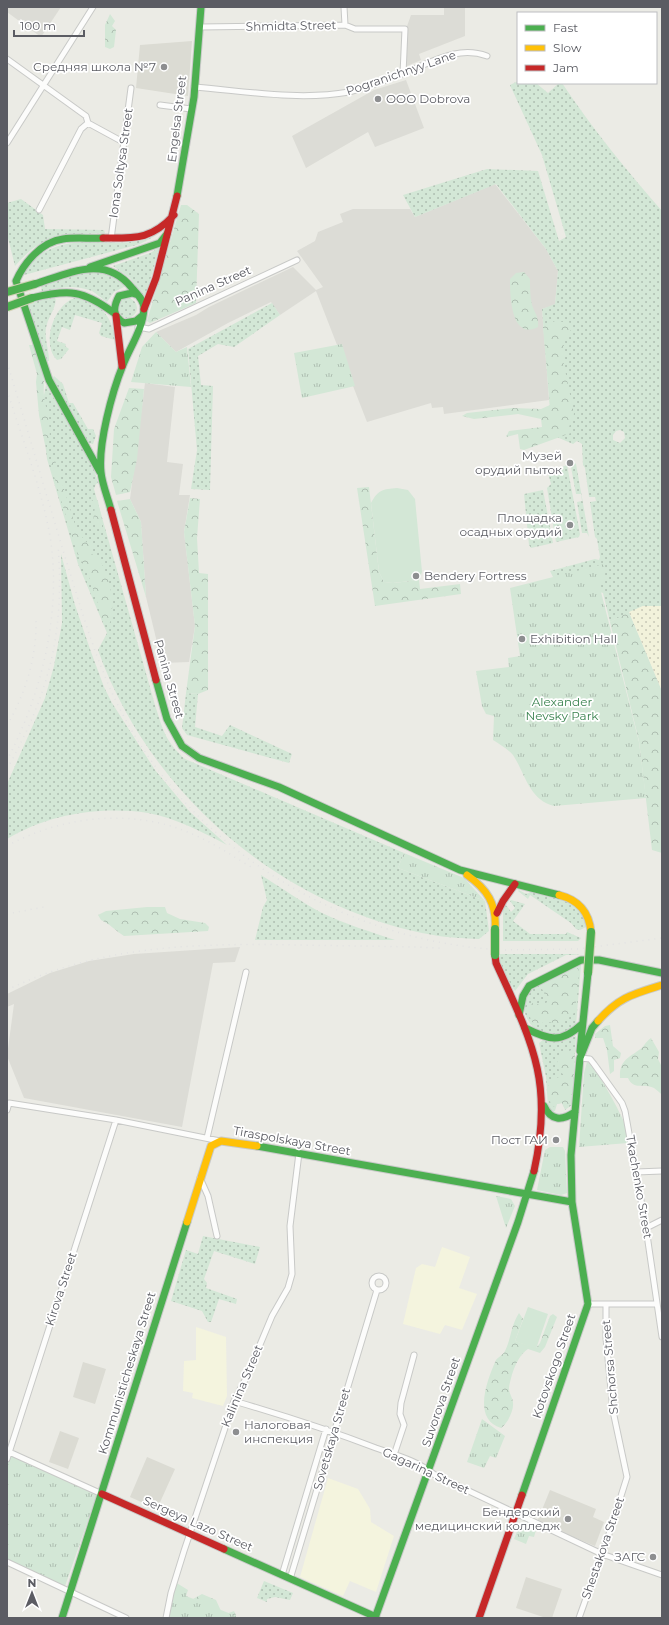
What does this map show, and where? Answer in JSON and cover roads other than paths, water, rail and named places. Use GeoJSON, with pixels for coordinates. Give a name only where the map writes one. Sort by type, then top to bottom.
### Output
{"type":"FeatureCollection","features":[{"type":"Feature","properties":{"kind":"main road","name":"Engelsa Street"},"geometry":{"type":"LineString","coordinates":[[122,366],[129,354],[143,312],[151,295],[174,215],[182,176],[194,87],[201,7]]}},
{"type":"Feature","properties":{"kind":"main road"},"geometry":{"type":"LineString","coordinates":[[101,472],[49,380],[16,282],[22,267],[38,250],[62,238],[139,238],[150,235],[162,228],[174,215]]}},
{"type":"Feature","properties":{"kind":"main road"},"geometry":{"type":"LineString","coordinates":[[7,292],[90,267],[160,242],[168,233]]}},
{"type":"Feature","properties":{"kind":"main road"},"geometry":{"type":"LineString","coordinates":[[7,307],[32,298],[69,290],[80,292],[102,303],[120,320],[130,323],[135,322],[143,312],[144,304],[129,282],[116,272],[105,268],[90,267]]}},
{"type":"Feature","properties":{"kind":"main road"},"geometry":{"type":"LineString","coordinates":[[122,366],[113,307],[119,296],[132,293],[138,295]]}},
{"type":"Feature","properties":{"kind":"main road","name":"Panina Street"},"geometry":{"type":"LineString","coordinates":[[122,366],[103,438],[101,472],[167,719],[182,746],[199,758],[279,787],[460,870]]}},
{"type":"Feature","properties":{"kind":"main road"},"geometry":{"type":"LineString","coordinates":[[460,870],[568,897],[576,901],[590,920],[591,932],[580,1058]]}},
{"type":"Feature","properties":{"kind":"main road"},"geometry":{"type":"LineString","coordinates":[[460,870],[475,880],[486,890],[493,901],[497,913]]}},
{"type":"Feature","properties":{"kind":"main road"},"geometry":{"type":"LineString","coordinates":[[497,913],[500,901],[510,892],[515,884]]}},
{"type":"Feature","properties":{"kind":"main road","name":"Suvorova Street"},"geometry":{"type":"LineString","coordinates":[[377,1618],[526,1194],[540,1147],[543,1104],[537,1062],[525,1028],[496,963],[495,929],[497,913]]}},
{"type":"Feature","properties":{"kind":"main road"},"geometry":{"type":"LineString","coordinates":[[519,1015],[521,1000],[529,986],[581,960],[599,960],[662,973]]}},
{"type":"Feature","properties":{"kind":"main road"},"geometry":{"type":"LineString","coordinates":[[580,1058],[592,1028],[609,1008],[628,995],[662,985]]}},
{"type":"Feature","properties":{"kind":"main road"},"geometry":{"type":"LineString","coordinates":[[525,1028],[543,1037],[559,1039],[567,1037],[582,1024]]}},
{"type":"Feature","properties":{"kind":"main road","name":"Kotovskogo Street"},"geometry":{"type":"LineString","coordinates":[[479,1618],[588,1304],[572,1202],[571,1155],[580,1058]]}},
{"type":"Feature","properties":{"kind":"main road"},"geometry":{"type":"LineString","coordinates":[[543,1104],[549,1116],[559,1120],[568,1117],[575,1112]]}},
{"type":"Feature","properties":{"kind":"main road","name":"Tiraspolskaya Street"},"geometry":{"type":"LineString","coordinates":[[221,1141],[299,1153],[572,1202]]}},
{"type":"Feature","properties":{"kind":"main road","name":"Kommunisticheskaya Street"},"geometry":{"type":"LineString","coordinates":[[62,1618],[200,1177],[211,1146],[221,1141]]}},
{"type":"Feature","properties":{"kind":"main road","name":"Sergeya Lazo Street"},"geometry":{"type":"LineString","coordinates":[[102,1494],[377,1618]]}},
{"type":"Feature","properties":{"kind":"street"},"geometry":{"type":"LineString","coordinates":[[7,143],[93,7]]}},
{"type":"Feature","properties":{"kind":"street"},"geometry":{"type":"LineString","coordinates":[[344,7],[345,25]]}},
{"type":"Feature","properties":{"kind":"street","name":"Shmidta Street"},"geometry":{"type":"LineString","coordinates":[[200,27],[345,25],[355,29],[405,29],[403,74]]}},
{"type":"Feature","properties":{"kind":"street","name":"Pogranichnyy Lane"},"geometry":{"type":"LineString","coordinates":[[194,87],[294,95],[338,93],[350,91],[403,74],[447,55],[470,52],[487,56]]}},
{"type":"Feature","properties":{"kind":"street"},"geometry":{"type":"LineString","coordinates":[[7,60],[43,84],[86,116],[88,123],[123,142]]}},
{"type":"Feature","properties":{"kind":"street","name":"Iona Soltysa Street"},"geometry":{"type":"LineString","coordinates":[[110,238],[131,88]]}},
{"type":"Feature","properties":{"kind":"street"},"geometry":{"type":"LineString","coordinates":[[160,105],[191,109]]}},
{"type":"Feature","properties":{"kind":"street"},"geometry":{"type":"LineString","coordinates":[[39,210],[81,129],[88,123]]}},
{"type":"Feature","properties":{"kind":"street","name":"Panina Street"},"geometry":{"type":"LineString","coordinates":[[138,327],[148,329],[297,260]]}},
{"type":"Feature","properties":{"kind":"street"},"geometry":{"type":"LineString","coordinates":[[207,1138],[246,972]]}},
{"type":"Feature","properties":{"kind":"street","name":"Tkachenko Street"},"geometry":{"type":"LineString","coordinates":[[580,1058],[590,1060],[622,1103],[627,1121],[646,1228],[662,1337]]}},
{"type":"Feature","properties":{"kind":"street","name":"Tiraspolskaya Street"},"geometry":{"type":"LineString","coordinates":[[7,1110],[9,1103],[116,1120],[221,1141]]}},
{"type":"Feature","properties":{"kind":"street","name":"Kirova Street"},"geometry":{"type":"LineString","coordinates":[[7,1458],[116,1120]]}},
{"type":"Feature","properties":{"kind":"street","name":"Kalinina Street"},"geometry":{"type":"LineString","coordinates":[[166,1618],[171,1593],[191,1534],[219,1441],[234,1401],[246,1378],[272,1316],[288,1288],[292,1274],[290,1226],[299,1153]]}},
{"type":"Feature","properties":{"kind":"street"},"geometry":{"type":"LineString","coordinates":[[636,1172],[662,1171]]}},
{"type":"Feature","properties":{"kind":"street"},"geometry":{"type":"LineString","coordinates":[[200,1177],[208,1196],[217,1236]]}},
{"type":"Feature","properties":{"kind":"street"},"geometry":{"type":"LineString","coordinates":[[646,1228],[662,1220]]}},
{"type":"Feature","properties":{"kind":"street","name":"Sovetskaya Street"},"geometry":{"type":"LineString","coordinates":[[286,1577],[334,1432],[377,1290]]}},
{"type":"Feature","properties":{"kind":"street"},"geometry":{"type":"LineString","coordinates":[[588,1304],[657,1304]]}},
{"type":"Feature","properties":{"kind":"street","name":"Shchorsa Street"},"geometry":{"type":"LineString","coordinates":[[606,1304],[606,1338],[613,1411],[627,1477]]}},
{"type":"Feature","properties":{"kind":"street"},"geometry":{"type":"LineString","coordinates":[[394,1455],[404,1425],[400,1414],[401,1402],[414,1355]]}},
{"type":"Feature","properties":{"kind":"street","name":"Gagarina Street"},"geometry":{"type":"LineString","coordinates":[[234,1401],[326,1429],[394,1455],[429,1470],[516,1514],[602,1554],[662,1575]]}},
{"type":"Feature","properties":{"kind":"street","name":"Sovetskaya Street"},"geometry":{"type":"LineString","coordinates":[[286,1577],[326,1429]]}},
{"type":"Feature","properties":{"kind":"street","name":"Sergeya Lazo Street"},"geometry":{"type":"LineString","coordinates":[[8,1452],[102,1494]]}},
{"type":"Feature","properties":{"kind":"street","name":"Shestakova Street"},"geometry":{"type":"LineString","coordinates":[[579,1618],[627,1477]]}},
{"type":"Feature","properties":{"kind":"street"},"geometry":{"type":"LineString","coordinates":[[7,1562],[126,1618]]}},
{"type":"Feature","properties":{"kind":"railway"},"geometry":{"type":"LineString","coordinates":[[7,362],[90,637],[104,674],[121,711],[152,761],[189,807],[232,846],[280,880],[333,908],[388,929],[445,943],[503,950]]}},
{"type":"Feature","properties":{"kind":"railway"},"geometry":{"type":"LineString","coordinates":[[7,390],[36,481],[46,518],[50,536],[53,564],[51,622],[46,651],[30,708],[7,760]]}},
{"type":"Feature","properties":{"kind":"railway"},"geometry":{"type":"LineString","coordinates":[[7,769],[34,715],[51,662],[59,606],[60,577],[58,545]]}},
{"type":"Feature","properties":{"kind":"railway"},"geometry":{"type":"LineString","coordinates":[[7,725],[19,701],[29,675],[36,634],[36,621]]}},
{"type":"Feature","properties":{"kind":"railway"},"geometry":{"type":"LineString","coordinates":[[7,846],[28,836],[74,822],[121,818],[145,820],[168,825],[190,833],[214,845],[251,867]]}},
{"type":"Feature","properties":{"kind":"railway"},"geometry":{"type":"LineString","coordinates":[[7,914],[44,907]]}},
{"type":"Feature","properties":{"kind":"railway"},"geometry":{"type":"LineString","coordinates":[[499,950],[578,949],[662,938]]}},
{"type":"Feature","properties":{"kind":"railway"},"geometry":{"type":"LineString","coordinates":[[7,990],[42,975],[113,955],[186,946],[260,945],[441,948]]}},
{"type":"Feature","properties":{"kind":"place","name":"Средняя школа №7"},"geometry":{"type":"Point","coordinates":[164,67]}},
{"type":"Feature","properties":{"kind":"place","name":"OOO Dobrova"},"geometry":{"type":"Point","coordinates":[378,99]}},
{"type":"Feature","properties":{"kind":"place","name":"Музей орудий пыток"},"geometry":{"type":"Point","coordinates":[570,463]}},
{"type":"Feature","properties":{"kind":"place","name":"Площадка осадных орудий"},"geometry":{"type":"Point","coordinates":[570,525]}},
{"type":"Feature","properties":{"kind":"place","name":"Bendery Fortress"},"geometry":{"type":"Point","coordinates":[416,576]}},
{"type":"Feature","properties":{"kind":"place","name":"Exhibition Hall"},"geometry":{"type":"Point","coordinates":[522,639]}},
{"type":"Feature","properties":{"kind":"place","name":"Пост ГАИ"},"geometry":{"type":"Point","coordinates":[556,1140]}},
{"type":"Feature","properties":{"kind":"place","name":"Налоговая инспекция"},"geometry":{"type":"Point","coordinates":[236,1432]}},
{"type":"Feature","properties":{"kind":"place","name":"Бендерский медицинский колледж"},"geometry":{"type":"Point","coordinates":[568,1519]}},
{"type":"Feature","properties":{"kind":"place","name":"ЗАГС"},"geometry":{"type":"Point","coordinates":[653,1557]}},
{"type":"Feature","properties":{"kind":"park label","name":"Alexander Nevsky Park"},"geometry":{"type":"Point","coordinates":[562,709]}}]}
